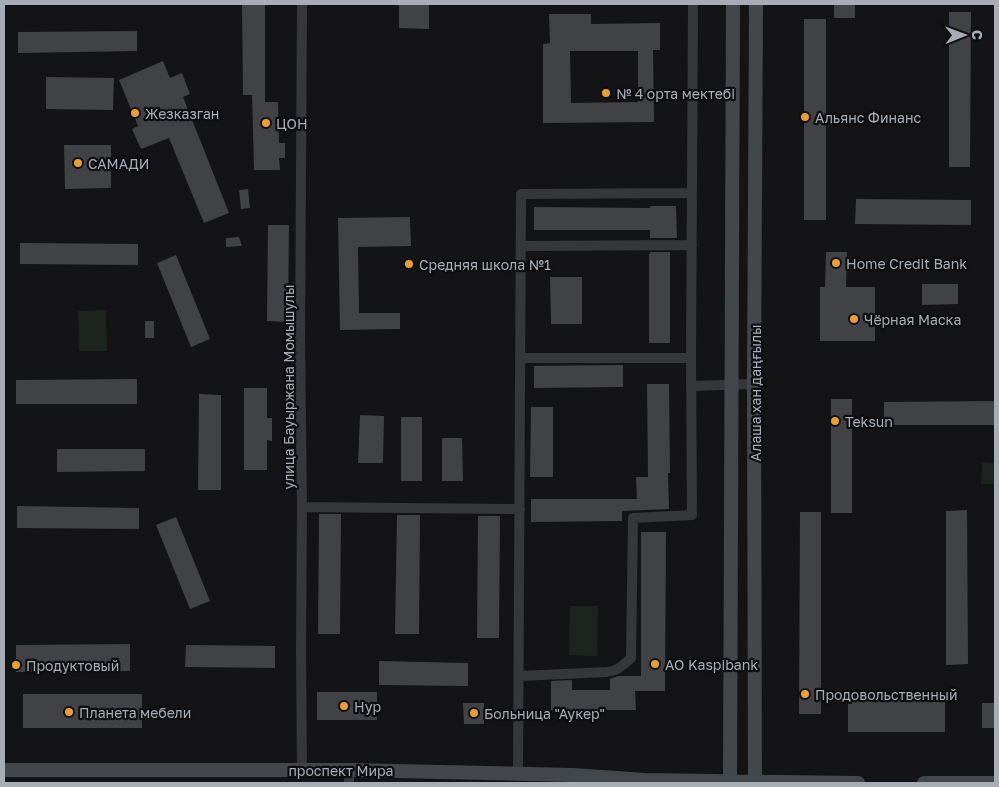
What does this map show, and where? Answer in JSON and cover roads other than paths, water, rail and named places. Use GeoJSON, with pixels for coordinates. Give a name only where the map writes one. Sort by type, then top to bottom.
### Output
{"type":"FeatureCollection","features":[{"type":"Feature","properties":{"kind":"main road","name":"Алаша хан даңғылы"},"geometry":{"type":"LineString","coordinates":[[730,781],[733,4]]}},
{"type":"Feature","properties":{"kind":"main road","name":"Алаша хан даңғылы"},"geometry":{"type":"LineString","coordinates":[[756,4],[754,384],[756,782]]}},
{"type":"Feature","properties":{"kind":"main road","name":"проспект Мира"},"geometry":{"type":"LineString","coordinates":[[4,770],[302,770],[349,777],[518,773],[573,774],[645,781],[858,783]]}},
{"type":"Feature","properties":{"kind":"main road"},"geometry":{"type":"LineString","coordinates":[[924,783],[995,783]]}},
{"type":"Feature","properties":{"kind":"street","name":"улица Бауыржана Момышулы"},"geometry":{"type":"LineString","coordinates":[[302,4],[300,340],[302,770]]}},
{"type":"Feature","properties":{"kind":"street"},"geometry":{"type":"LineString","coordinates":[[519,676],[614,671],[631,658],[633,518],[692,515],[693,4]]}},
{"type":"Feature","properties":{"kind":"street"},"geometry":{"type":"LineString","coordinates":[[518,773],[521,194],[692,193]]}},
{"type":"Feature","properties":{"kind":"street"},"geometry":{"type":"LineString","coordinates":[[521,246],[692,245]]}},
{"type":"Feature","properties":{"kind":"street"},"geometry":{"type":"LineString","coordinates":[[521,358],[691,358]]}},
{"type":"Feature","properties":{"kind":"street"},"geometry":{"type":"LineString","coordinates":[[691,386],[754,384]]}},
{"type":"Feature","properties":{"kind":"street"},"geometry":{"type":"LineString","coordinates":[[302,507],[520,510]]}},
{"type":"Feature","properties":{"kind":"place","name":"№ 4 орта мектебі"},"geometry":{"type":"Point","coordinates":[606,93]}},
{"type":"Feature","properties":{"kind":"place","name":"Жезказган"},"geometry":{"type":"Point","coordinates":[135,113]}},
{"type":"Feature","properties":{"kind":"place","name":"Альянс Финанс"},"geometry":{"type":"Point","coordinates":[805,117]}},
{"type":"Feature","properties":{"kind":"place","name":"ЦОН"},"geometry":{"type":"Point","coordinates":[266,123]}},
{"type":"Feature","properties":{"kind":"place","name":"САМАДИ"},"geometry":{"type":"Point","coordinates":[78,163]}},
{"type":"Feature","properties":{"kind":"place","name":"Home Credit Bank"},"geometry":{"type":"Point","coordinates":[836,263]}},
{"type":"Feature","properties":{"kind":"place","name":"Средняя школа №1"},"geometry":{"type":"Point","coordinates":[409,264]}},
{"type":"Feature","properties":{"kind":"place","name":"Чёрная Маска"},"geometry":{"type":"Point","coordinates":[854,319]}},
{"type":"Feature","properties":{"kind":"place","name":"Teksun"},"geometry":{"type":"Point","coordinates":[835,421]}},
{"type":"Feature","properties":{"kind":"place","name":"AO Kaspibank"},"geometry":{"type":"Point","coordinates":[655,664]}},
{"type":"Feature","properties":{"kind":"place","name":"Продуктовый"},"geometry":{"type":"Point","coordinates":[16,665]}},
{"type":"Feature","properties":{"kind":"place","name":"Продовольственный"},"geometry":{"type":"Point","coordinates":[805,694]}},
{"type":"Feature","properties":{"kind":"place","name":"Нур"},"geometry":{"type":"Point","coordinates":[344,706]}},
{"type":"Feature","properties":{"kind":"place","name":"Планета мебели"},"geometry":{"type":"Point","coordinates":[69,712]}},
{"type":"Feature","properties":{"kind":"place","name":"Больница \"Аукер\""},"geometry":{"type":"Point","coordinates":[474,713]}}]}
